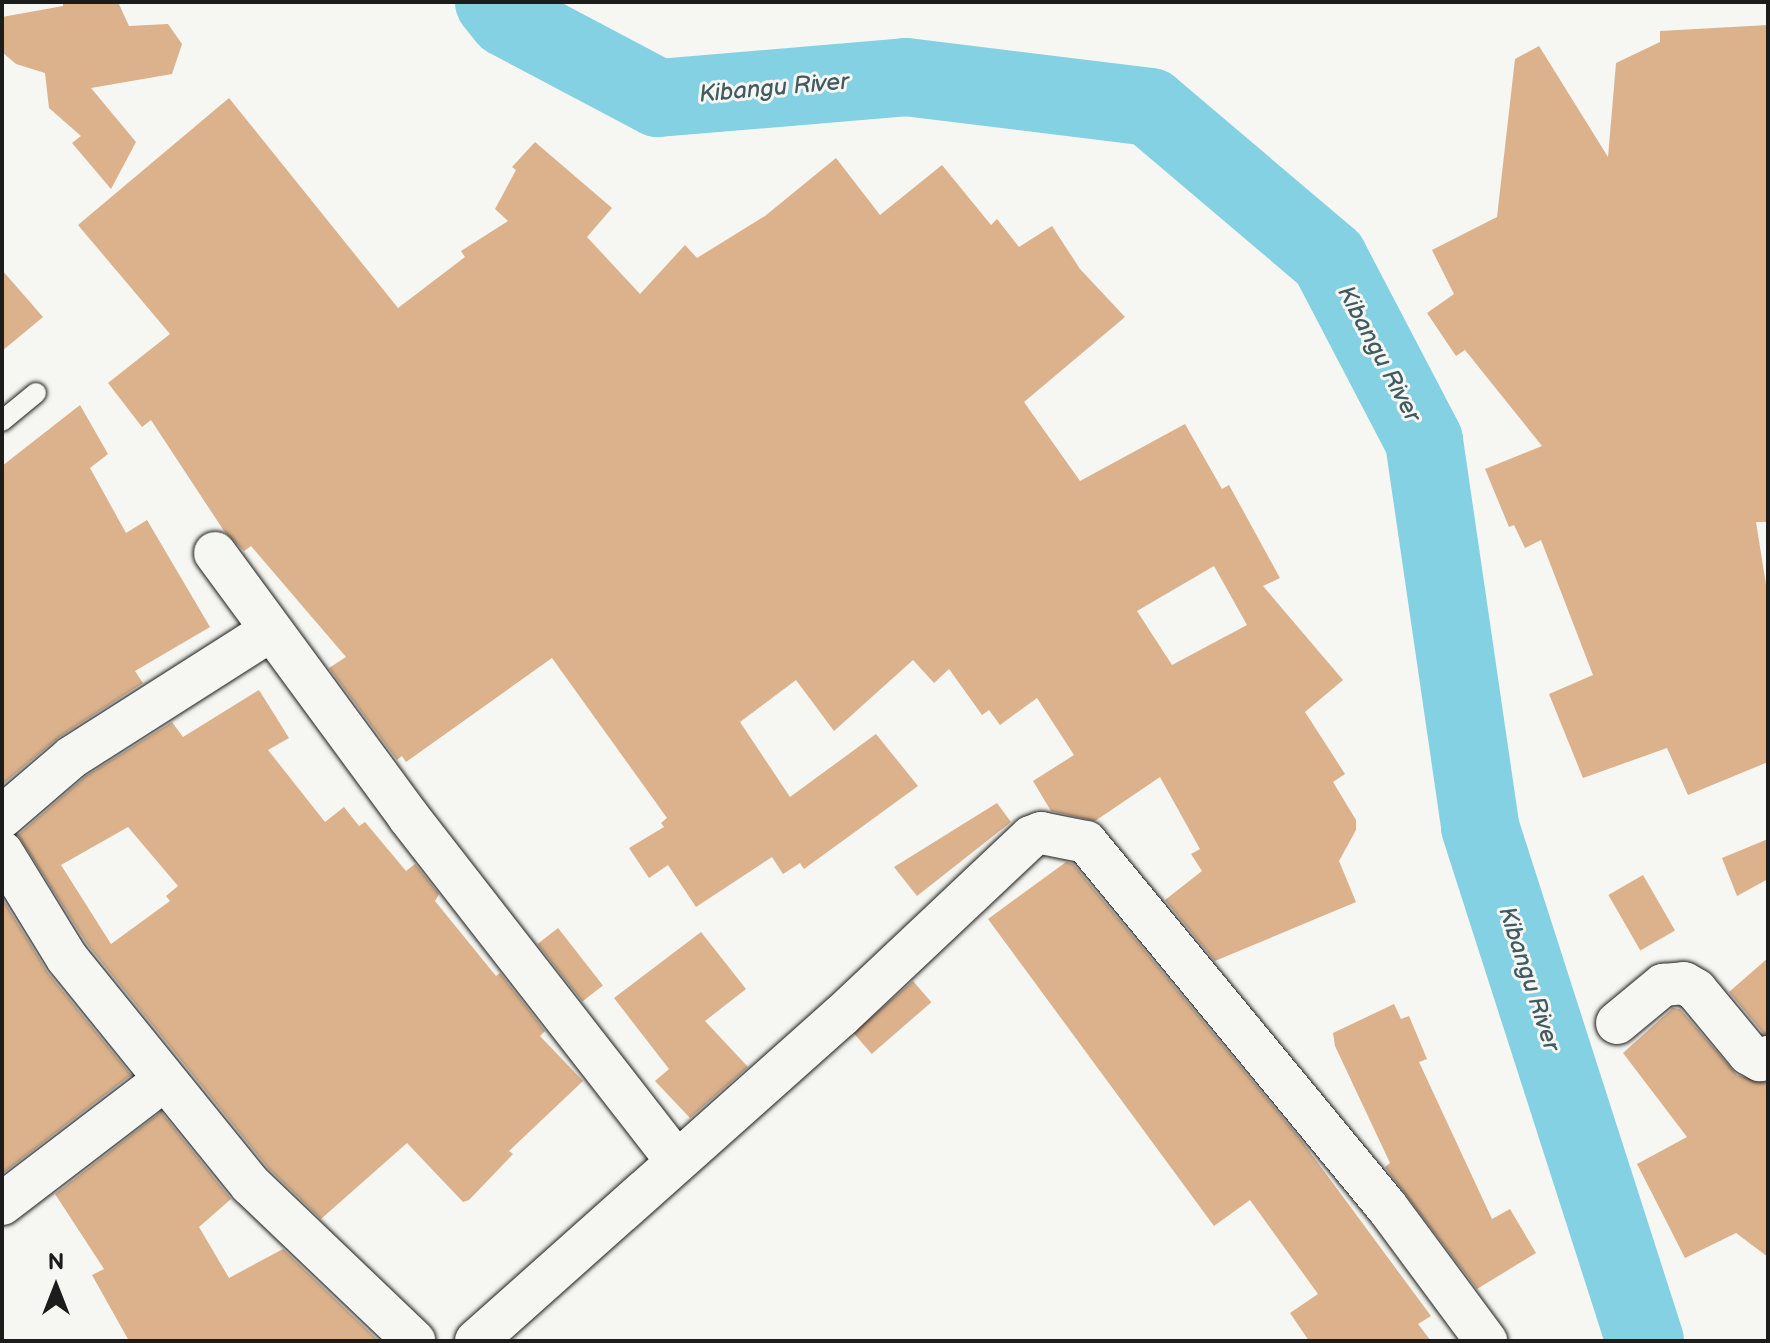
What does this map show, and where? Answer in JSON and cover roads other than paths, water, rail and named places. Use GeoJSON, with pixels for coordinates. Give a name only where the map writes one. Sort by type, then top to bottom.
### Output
{"type":"FeatureCollection","features":[{"type":"Feature","properties":{"kind":"street"},"geometry":{"type":"LineString","coordinates":[[215,553],[408,816],[677,1161]]}},
{"type":"Feature","properties":{"kind":"street"},"geometry":{"type":"LineString","coordinates":[[2,817],[72,757],[271,630]]}},
{"type":"Feature","properties":{"kind":"street"},"geometry":{"type":"LineString","coordinates":[[476,1341],[1031,837],[1079,838],[1387,1207],[1486,1341]]}},
{"type":"Feature","properties":{"kind":"street"},"geometry":{"type":"LineString","coordinates":[[2,852],[67,958],[163,1081],[251,1185],[414,1341]]}},
{"type":"Feature","properties":{"kind":"street"},"geometry":{"type":"LineString","coordinates":[[1617,1023],[1663,985],[1684,983],[1696,990],[1749,1054],[1760,1060],[1768,1057]]}},
{"type":"Feature","properties":{"kind":"street"},"geometry":{"type":"LineString","coordinates":[[2,1204],[163,1081]]}},
{"type":"Feature","properties":{"kind":"lane"},"geometry":{"type":"LineString","coordinates":[[2,421],[36,393]]}},
{"type":"Feature","properties":{"kind":"waterway","name":"Kibangu River"},"geometry":{"type":"LineString","coordinates":[[494,2],[507,18],[658,98],[906,77],[1150,107],[1329,259],[1424,441],[1480,827],[1645,1341]]}}]}
